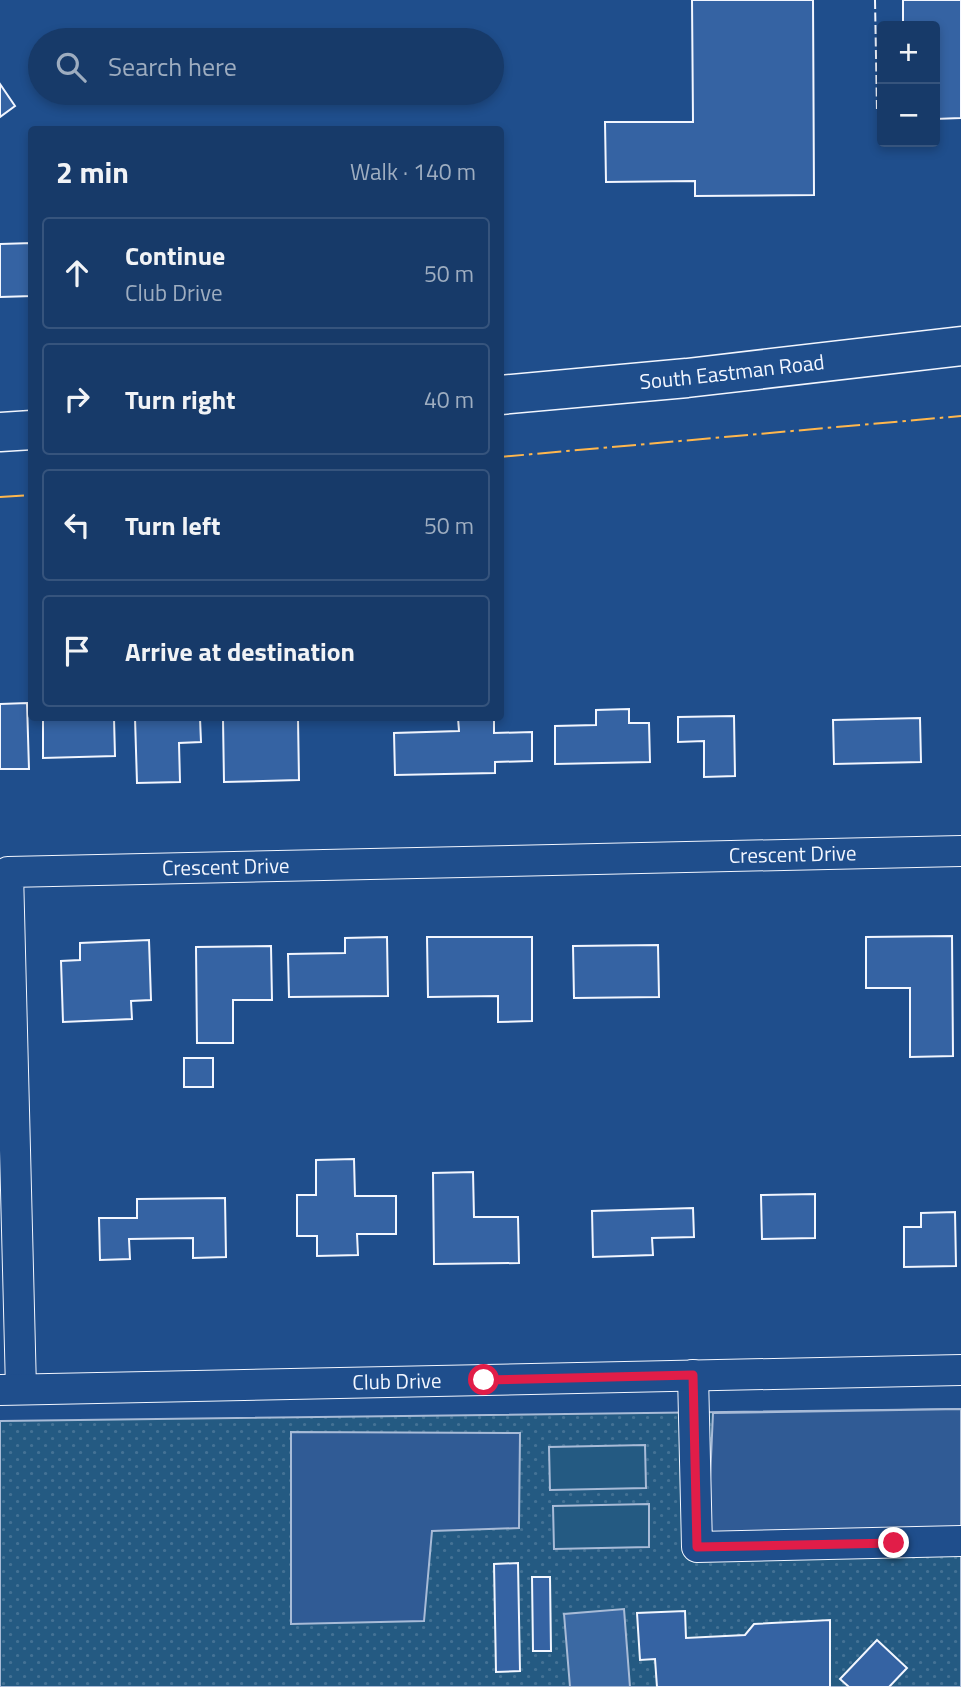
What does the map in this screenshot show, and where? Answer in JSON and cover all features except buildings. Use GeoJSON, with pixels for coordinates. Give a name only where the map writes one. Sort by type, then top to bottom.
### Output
{"type":"FeatureCollection","features":[{"type":"Feature","properties":{"kind":"main road","name":"South Eastman Road"},"geometry":{"type":"LineString","coordinates":[[504,395],[687,378],[961,346]]}},
{"type":"Feature","properties":{"kind":"main road"},"geometry":{"type":"LineString","coordinates":[[0,432],[28,430]]}},
{"type":"Feature","properties":{"kind":"street","name":"Crescent Drive"},"geometry":{"type":"LineString","coordinates":[[10,1390],[8,872],[961,851]]}},
{"type":"Feature","properties":{"kind":"street","name":"Club Drive"},"geometry":{"type":"LineString","coordinates":[[10,1390],[961,1370]]}},
{"type":"Feature","properties":{"kind":"street"},"geometry":{"type":"LineString","coordinates":[[693,1375],[697,1547],[961,1541]]}},
{"type":"Feature","properties":{"kind":"shaded area"},"geometry":{"type":"Polygon","coordinates":[[[961,1409],[961,1687],[0,1687],[0,1421],[961,1409]]]}},
{"type":"Feature","properties":{"kind":"shaded area"},"geometry":{"type":"Polygon","coordinates":[[[961,1409],[961,1532],[707,1546],[713,1413],[961,1409]]]}},
{"type":"Feature","properties":{"kind":"shaded area"},"geometry":{"type":"Polygon","coordinates":[[[291,1432],[520,1433],[519,1528],[432,1531],[424,1621],[291,1624],[291,1432]]]}},
{"type":"Feature","properties":{"kind":"shaded area"},"geometry":{"type":"Polygon","coordinates":[[[645,1445],[646,1488],[550,1490],[549,1447],[645,1445]]]}},
{"type":"Feature","properties":{"kind":"shaded area"},"geometry":{"type":"Polygon","coordinates":[[[649,1504],[649,1547],[554,1549],[553,1506],[649,1504]]]}},
{"type":"Feature","properties":{"kind":"shaded area"},"geometry":{"type":"Polygon","coordinates":[[[624,1609],[630,1687],[570,1687],[564,1614],[624,1609]]]}},
{"type":"Feature","properties":{"kind":"fence"},"geometry":{"type":"LineString","coordinates":[[875,0],[877,112]]}},
{"type":"Feature","properties":{"kind":"power"},"geometry":{"type":"LineString","coordinates":[[504,457],[961,416]]}},
{"type":"Feature","properties":{"kind":"power"},"geometry":{"type":"LineString","coordinates":[[0,497],[28,495]]}},
{"type":"Feature","properties":{"kind":"route"},"geometry":{"type":"LineString","coordinates":[[484,1380],[693,1375],[697,1547],[894,1543]]}}]}
